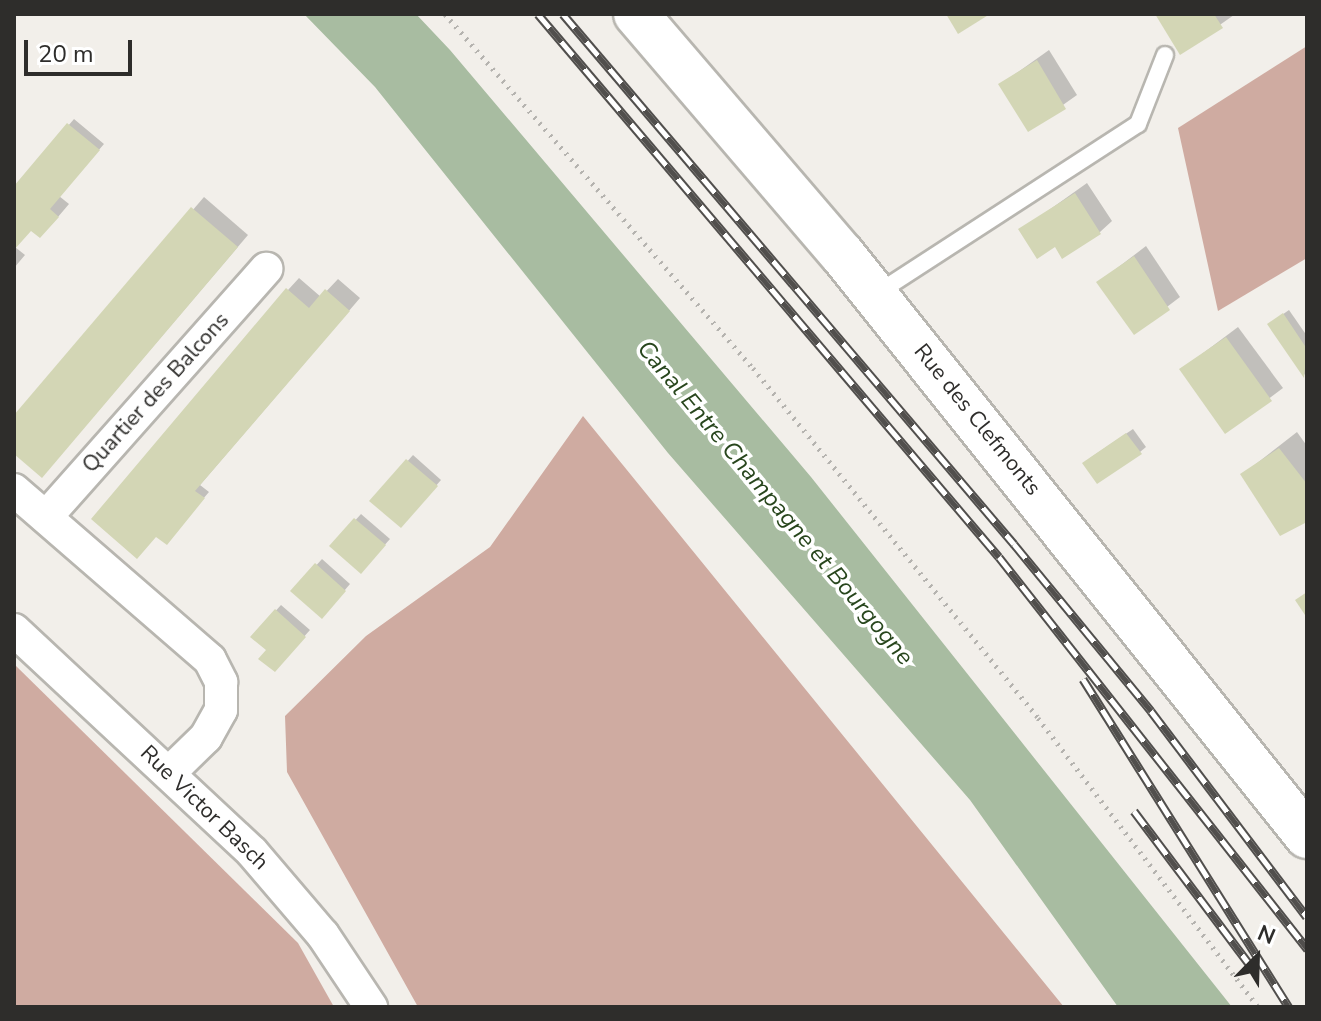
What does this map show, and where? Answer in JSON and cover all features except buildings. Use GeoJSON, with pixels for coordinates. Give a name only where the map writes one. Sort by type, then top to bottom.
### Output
{"type":"FeatureCollection","features":[{"type":"Feature","properties":{"kind":"street","name":"Rue des Clefmonts"},"geometry":{"type":"LineString","coordinates":[[636,14],[875,295],[1307,836]]}},
{"type":"Feature","properties":{"kind":"street","name":"Quartier des Balcons"},"geometry":{"type":"LineString","coordinates":[[46,517],[266,269]]}},
{"type":"Feature","properties":{"kind":"street"},"geometry":{"type":"LineString","coordinates":[[14,490],[210,660],[221,682],[221,710],[206,737],[171,771]]}},
{"type":"Feature","properties":{"kind":"street","name":"Rue Victor Basch"},"geometry":{"type":"LineString","coordinates":[[14,630],[171,771],[288,893],[371,1007]]}},
{"type":"Feature","properties":{"kind":"lane"},"geometry":{"type":"LineString","coordinates":[[875,295],[1138,124],[1165,55]]}},
{"type":"Feature","properties":{"kind":"path"},"geometry":{"type":"LineString","coordinates":[[445,14],[753,368],[1038,718],[1258,1007]]}},
{"type":"Feature","properties":{"kind":"shaded area"},"geometry":{"type":"Polygon","coordinates":[[[1307,46],[1307,258],[1218,311],[1178,128],[1307,46]]]}},
{"type":"Feature","properties":{"kind":"shaded area"},"geometry":{"type":"Polygon","coordinates":[[[583,416],[1064,1007],[418,1007],[287,772],[285,716],[366,636],[490,547],[583,416]]]}},
{"type":"Feature","properties":{"kind":"shaded area"},"geometry":{"type":"Polygon","coordinates":[[[14,664],[298,943],[334,1007],[14,1007],[14,664]]]}},
{"type":"Feature","properties":{"kind":"water","name":"Canal Entre Champagne et Bourgogne"},"geometry":{"type":"Polygon","coordinates":[[[304,14],[416,14],[450,50],[811,477],[1232,1007],[1118,1007],[970,800],[668,453],[375,87],[304,14]]]}},
{"type":"Feature","properties":{"kind":"railway"},"geometry":{"type":"LineString","coordinates":[[538,14],[999,557],[1307,949]]}},
{"type":"Feature","properties":{"kind":"railway"},"geometry":{"type":"LineString","coordinates":[[563,14],[1014,544],[1151,711],[1307,917]]}},
{"type":"Feature","properties":{"kind":"railway"},"geometry":{"type":"LineString","coordinates":[[1083,679],[1289,1007]]}},
{"type":"Feature","properties":{"kind":"railway"},"geometry":{"type":"LineString","coordinates":[[1134,811],[1254,970]]}}]}
